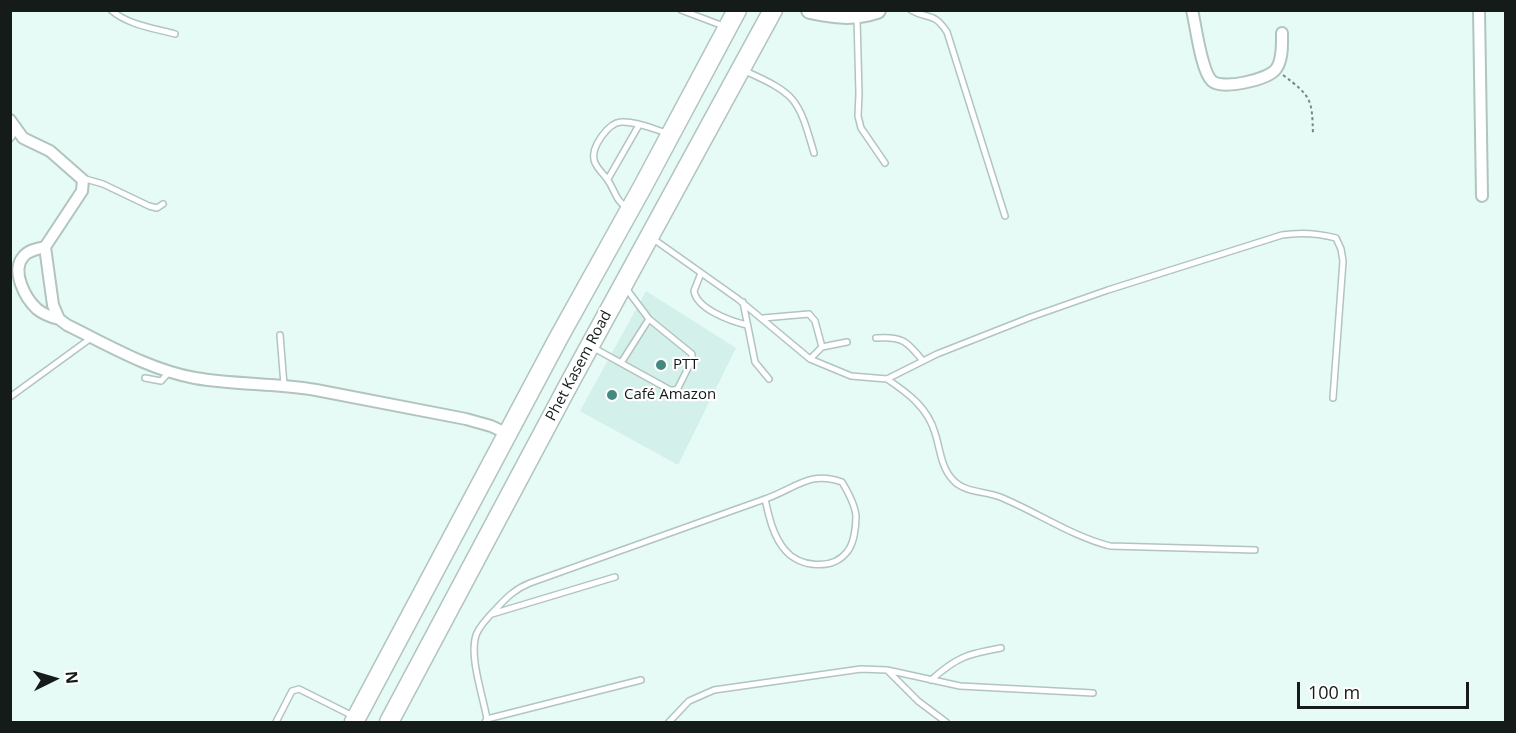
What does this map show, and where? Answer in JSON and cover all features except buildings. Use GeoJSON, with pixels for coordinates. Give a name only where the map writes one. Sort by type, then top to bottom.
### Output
{"type":"FeatureCollection","features":[{"type":"Feature","properties":{"kind":"main road","name":"Phet Kasem Road"},"geometry":{"type":"LineString","coordinates":[[356,720],[736,10]]}},
{"type":"Feature","properties":{"kind":"main road","name":"Phet Kasem Road"},"geometry":{"type":"LineString","coordinates":[[389,723],[773,10]]}},
{"type":"Feature","properties":{"kind":"street"},"geometry":{"type":"LineString","coordinates":[[810,10],[857,13],[877,10]]}},
{"type":"Feature","properties":{"kind":"street"},"geometry":{"type":"LineString","coordinates":[[1192,10],[1204,66],[1210,80],[1216,84],[1231,85],[1264,77],[1276,70],[1279,63],[1282,33]]}},
{"type":"Feature","properties":{"kind":"street"},"geometry":{"type":"LineString","coordinates":[[1479,10],[1482,196]]}},
{"type":"Feature","properties":{"kind":"street"},"geometry":{"type":"LineString","coordinates":[[10,120],[14,135],[50,152],[82,178],[84,183],[82,191],[45,247],[28,252],[22,257],[18,270],[23,288],[35,308],[92,338],[170,372],[218,381],[284,385],[336,393],[466,419],[491,426],[508,435]]}},
{"type":"Feature","properties":{"kind":"street"},"geometry":{"type":"LineString","coordinates":[[45,247],[53,305],[59,319]]}},
{"type":"Feature","properties":{"kind":"lane"},"geometry":{"type":"LineString","coordinates":[[111,10],[133,23],[175,34]]}},
{"type":"Feature","properties":{"kind":"lane"},"geometry":{"type":"LineString","coordinates":[[681,10],[727,28]]}},
{"type":"Feature","properties":{"kind":"lane"},"geometry":{"type":"LineString","coordinates":[[911,10],[930,15],[941,23],[946,32],[1005,216]]}},
{"type":"Feature","properties":{"kind":"lane"},"geometry":{"type":"LineString","coordinates":[[857,13],[860,94],[858,116],[861,128],[885,163]]}},
{"type":"Feature","properties":{"kind":"lane"},"geometry":{"type":"LineString","coordinates":[[741,69],[776,85],[795,100],[806,124],[814,153]]}},
{"type":"Feature","properties":{"kind":"lane"},"geometry":{"type":"LineString","coordinates":[[630,210],[619,203],[608,179],[594,160],[596,146],[614,123],[639,124],[671,134]]}},
{"type":"Feature","properties":{"kind":"lane"},"geometry":{"type":"LineString","coordinates":[[608,179],[639,124]]}},
{"type":"Feature","properties":{"kind":"lane"},"geometry":{"type":"LineString","coordinates":[[82,178],[90,179],[149,206],[157,208],[163,204]]}},
{"type":"Feature","properties":{"kind":"lane"},"geometry":{"type":"LineString","coordinates":[[650,237],[763,318],[810,359],[851,376],[887,378],[1031,317],[1108,290],[1282,234],[1318,233],[1336,238],[1343,261],[1333,398]]}},
{"type":"Feature","properties":{"kind":"lane"},"geometry":{"type":"LineString","coordinates":[[701,273],[694,291],[697,300],[727,319],[747,325]]}},
{"type":"Feature","properties":{"kind":"lane"},"geometry":{"type":"LineString","coordinates":[[590,346],[670,390],[678,387],[692,360],[692,354],[649,319],[623,285]]}},
{"type":"Feature","properties":{"kind":"lane"},"geometry":{"type":"LineString","coordinates":[[742,302],[755,362],[769,379]]}},
{"type":"Feature","properties":{"kind":"lane"},"geometry":{"type":"LineString","coordinates":[[763,318],[809,314],[815,321],[822,347]]}},
{"type":"Feature","properties":{"kind":"lane"},"geometry":{"type":"LineString","coordinates":[[621,363],[649,319]]}},
{"type":"Feature","properties":{"kind":"lane"},"geometry":{"type":"LineString","coordinates":[[280,335],[284,385]]}},
{"type":"Feature","properties":{"kind":"lane"},"geometry":{"type":"LineString","coordinates":[[10,397],[92,338]]}},
{"type":"Feature","properties":{"kind":"lane"},"geometry":{"type":"LineString","coordinates":[[876,338],[898,338],[910,345],[923,361]]}},
{"type":"Feature","properties":{"kind":"lane"},"geometry":{"type":"LineString","coordinates":[[810,359],[822,347],[847,342]]}},
{"type":"Feature","properties":{"kind":"lane"},"geometry":{"type":"LineString","coordinates":[[145,378],[161,381],[170,372]]}},
{"type":"Feature","properties":{"kind":"lane"},"geometry":{"type":"LineString","coordinates":[[887,378],[908,393],[923,408],[935,430],[946,470],[953,481],[966,489],[999,497],[1092,541],[1110,546],[1255,550]]}},
{"type":"Feature","properties":{"kind":"lane"},"geometry":{"type":"LineString","coordinates":[[640,680],[486,721],[474,656],[476,635],[491,615],[518,588],[765,499],[812,479],[829,477],[842,482],[850,497],[856,515],[854,536],[847,552],[836,560],[817,565],[797,561],[775,536],[765,499]]}},
{"type":"Feature","properties":{"kind":"lane"},"geometry":{"type":"LineString","coordinates":[[491,615],[615,577]]}},
{"type":"Feature","properties":{"kind":"lane"},"geometry":{"type":"LineString","coordinates":[[931,680],[950,663],[964,656],[1001,648]]}},
{"type":"Feature","properties":{"kind":"lane"},"geometry":{"type":"LineString","coordinates":[[887,670],[918,701],[946,723]]}},
{"type":"Feature","properties":{"kind":"lane"},"geometry":{"type":"LineString","coordinates":[[669,723],[688,701],[714,690],[840,671],[887,670],[960,686],[1093,693]]}},
{"type":"Feature","properties":{"kind":"lane"},"geometry":{"type":"LineString","coordinates":[[276,723],[295,689],[300,689],[356,720]]}},
{"type":"Feature","properties":{"kind":"path"},"geometry":{"type":"LineString","coordinates":[[1276,70],[1307,94],[1311,104],[1313,135]]}},
{"type":"Feature","properties":{"kind":"shaded area","name":"PTT"},"geometry":{"type":"Polygon","coordinates":[[[646,291],[736,348],[678,465],[580,411],[646,291]]]}},
{"type":"Feature","properties":{"kind":"place","name":"PTT"},"geometry":{"type":"Point","coordinates":[661,365]}},
{"type":"Feature","properties":{"kind":"place","name":"Café Amazon"},"geometry":{"type":"Point","coordinates":[612,395]}}]}
